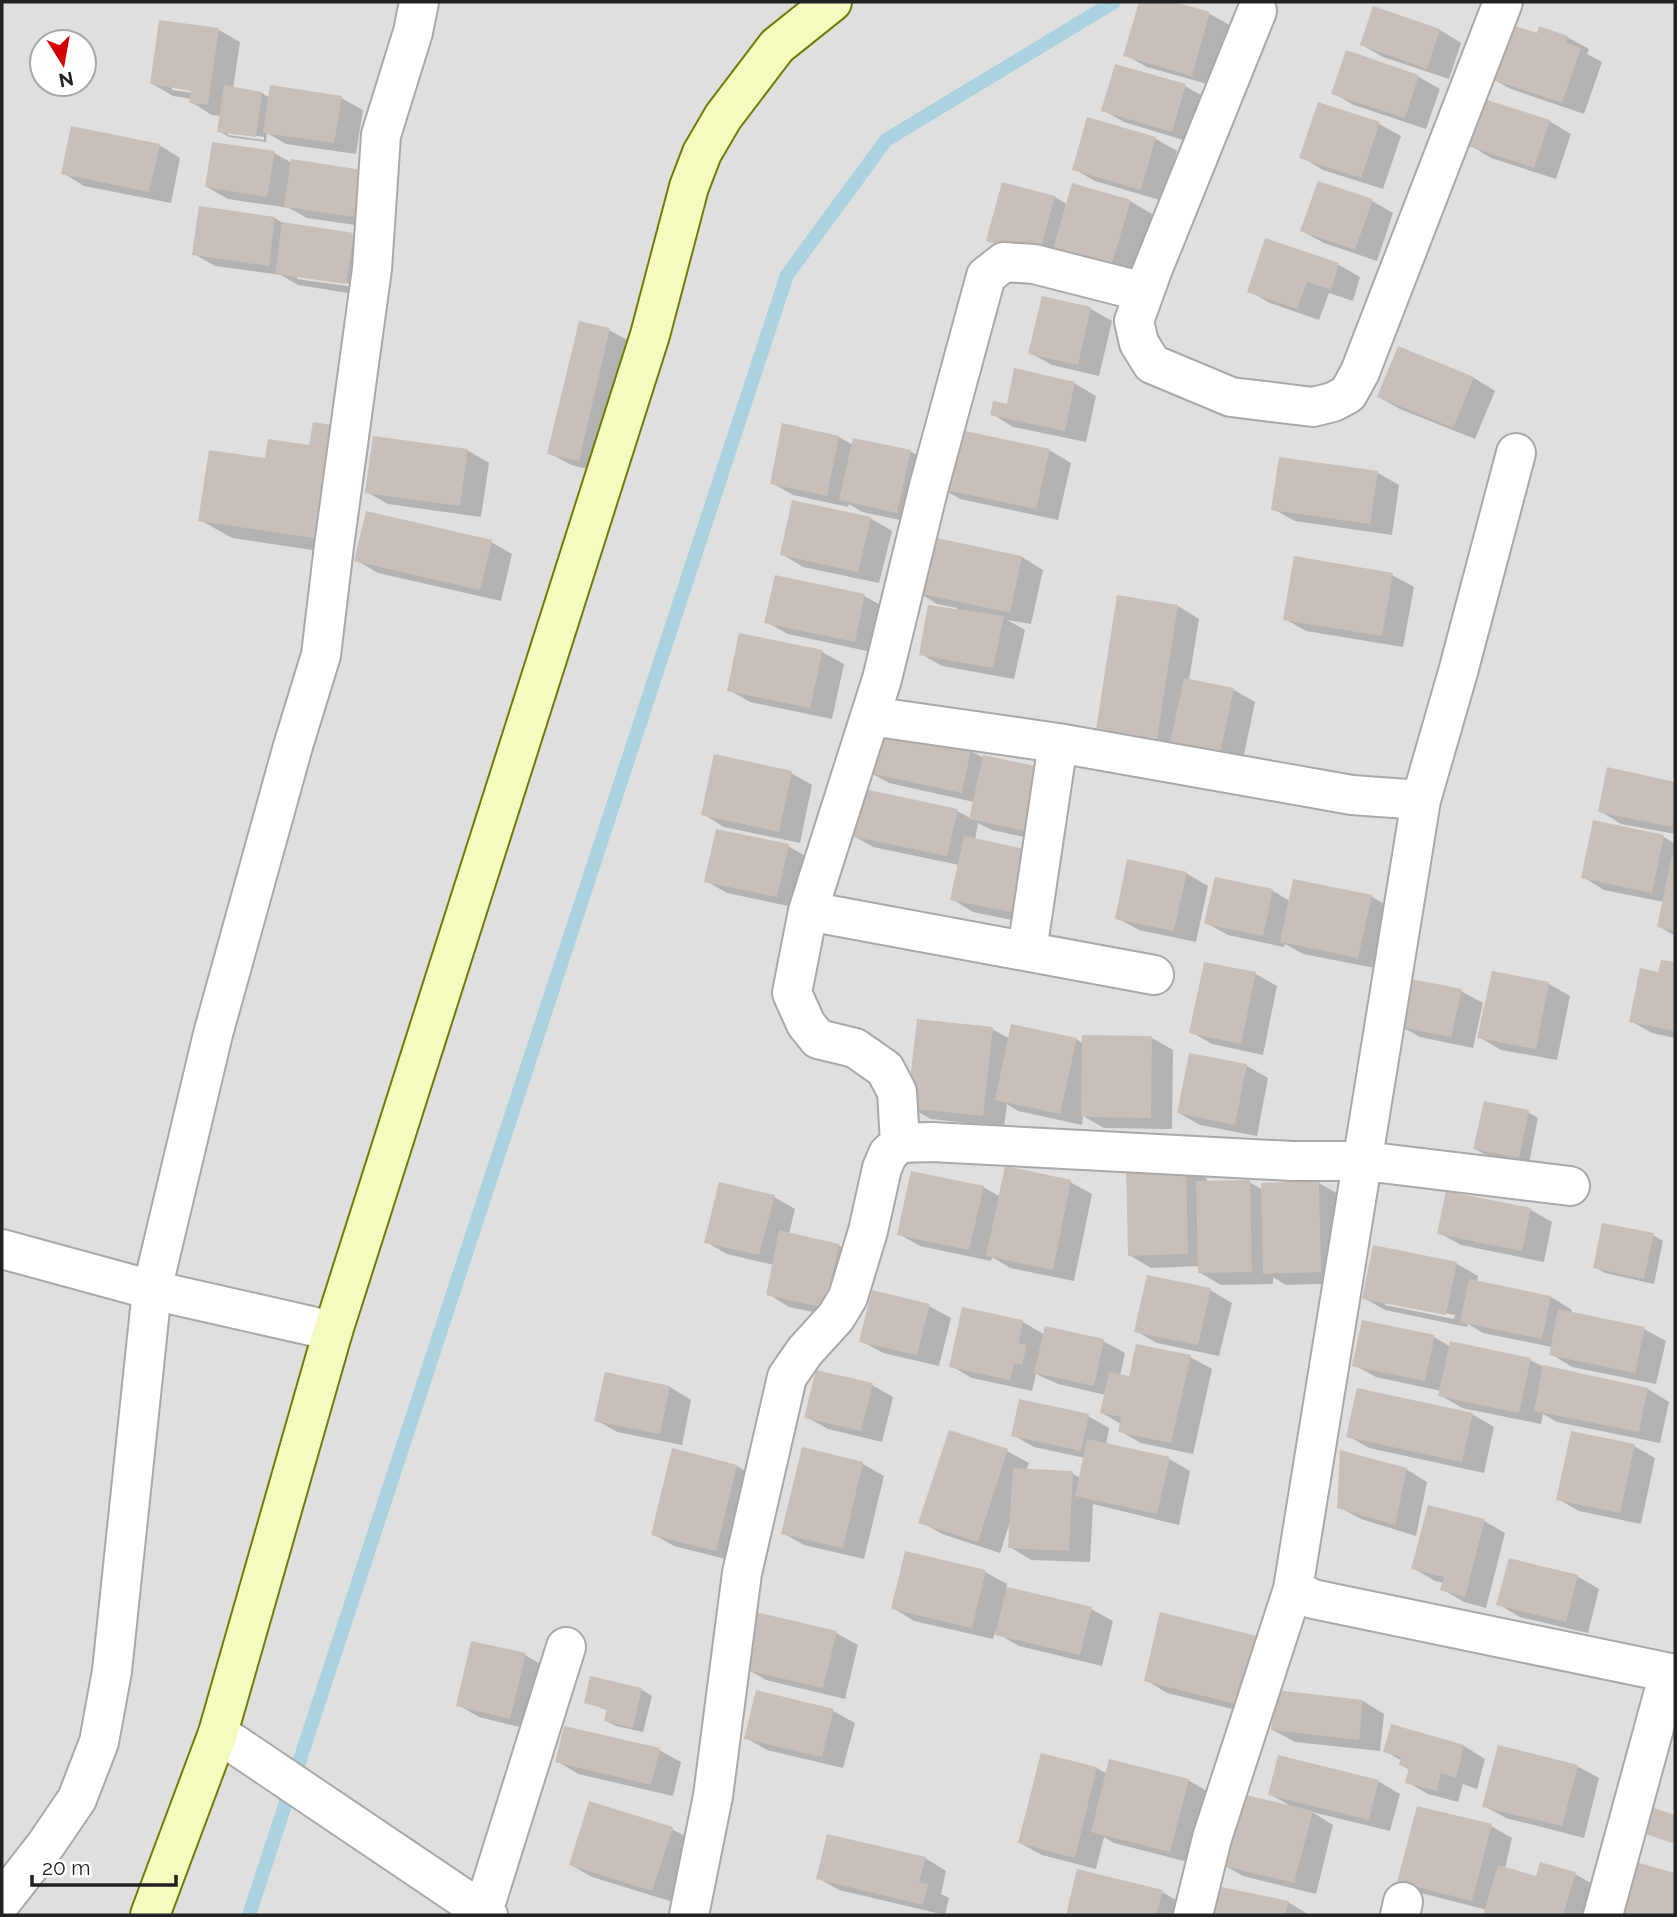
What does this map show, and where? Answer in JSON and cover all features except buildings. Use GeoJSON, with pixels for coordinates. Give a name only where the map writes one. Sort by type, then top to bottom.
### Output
{"type":"FeatureCollection","features":[{"type":"Feature","properties":{"kind":"street"},"geometry":{"type":"LineString","coordinates":[[2,1901],[78,1800],[99,1742],[112,1671],[152,1290],[213,1034],[289,759],[321,655],[372,269],[381,135],[413,32],[419,2]]}},
{"type":"Feature","properties":{"kind":"street"},"geometry":{"type":"LineString","coordinates":[[150,1915],[218,1733],[334,1331],[650,335],[689,187],[702,153],[723,117],[777,46],[832,2]]}},
{"type":"Feature","properties":{"kind":"street"},"geometry":{"type":"LineString","coordinates":[[1257,11],[1134,321],[1139,343],[1152,363],[1231,397],[1312,407],[1334,402],[1348,394],[1360,372],[1503,2]]}},
{"type":"Feature","properties":{"kind":"street"},"geometry":{"type":"LineString","coordinates":[[900,1143],[897,1092],[885,1069],[855,1048],[818,1039],[806,1024],[792,993],[808,911],[882,679],[929,486],[986,276],[1004,262],[1034,264],[1144,292]]}},
{"type":"Feature","properties":{"kind":"street"},"geometry":{"type":"LineString","coordinates":[[1193,1915],[1212,1838],[1293,1589],[1421,800],[1516,453]]}},
{"type":"Feature","properties":{"kind":"street"},"geometry":{"type":"LineString","coordinates":[[870,716],[1058,743],[1352,795],[1421,800]]}},
{"type":"Feature","properties":{"kind":"street"},"geometry":{"type":"LineString","coordinates":[[1027,951],[1058,743]]}},
{"type":"Feature","properties":{"kind":"street"},"geometry":{"type":"LineString","coordinates":[[808,911],[1154,975]]}},
{"type":"Feature","properties":{"kind":"street"},"geometry":{"type":"LineString","coordinates":[[689,1915],[713,1796],[742,1573],[787,1377],[805,1351],[836,1317],[848,1297],[868,1231],[882,1168],[888,1154],[900,1143],[931,1142],[1292,1161],[1364,1161],[1570,1186]]}},
{"type":"Feature","properties":{"kind":"street"},"geometry":{"type":"LineString","coordinates":[[2,1249],[152,1290],[334,1331]]}},
{"type":"Feature","properties":{"kind":"street"},"geometry":{"type":"LineString","coordinates":[[1293,1589],[1313,1599],[1672,1674],[1603,1915]]}},
{"type":"Feature","properties":{"kind":"street"},"geometry":{"type":"LineString","coordinates":[[218,1733],[484,1914],[566,1647]]}},
{"type":"Feature","properties":{"kind":"shaded area"},"geometry":{"type":"Polygon","coordinates":[[[2,2],[1675,2],[1675,1915],[2,1915],[2,2]]]}},
{"type":"Feature","properties":{"kind":"waterway"},"geometry":{"type":"LineString","coordinates":[[249,1915],[787,275],[886,140],[1114,2]]}}]}
